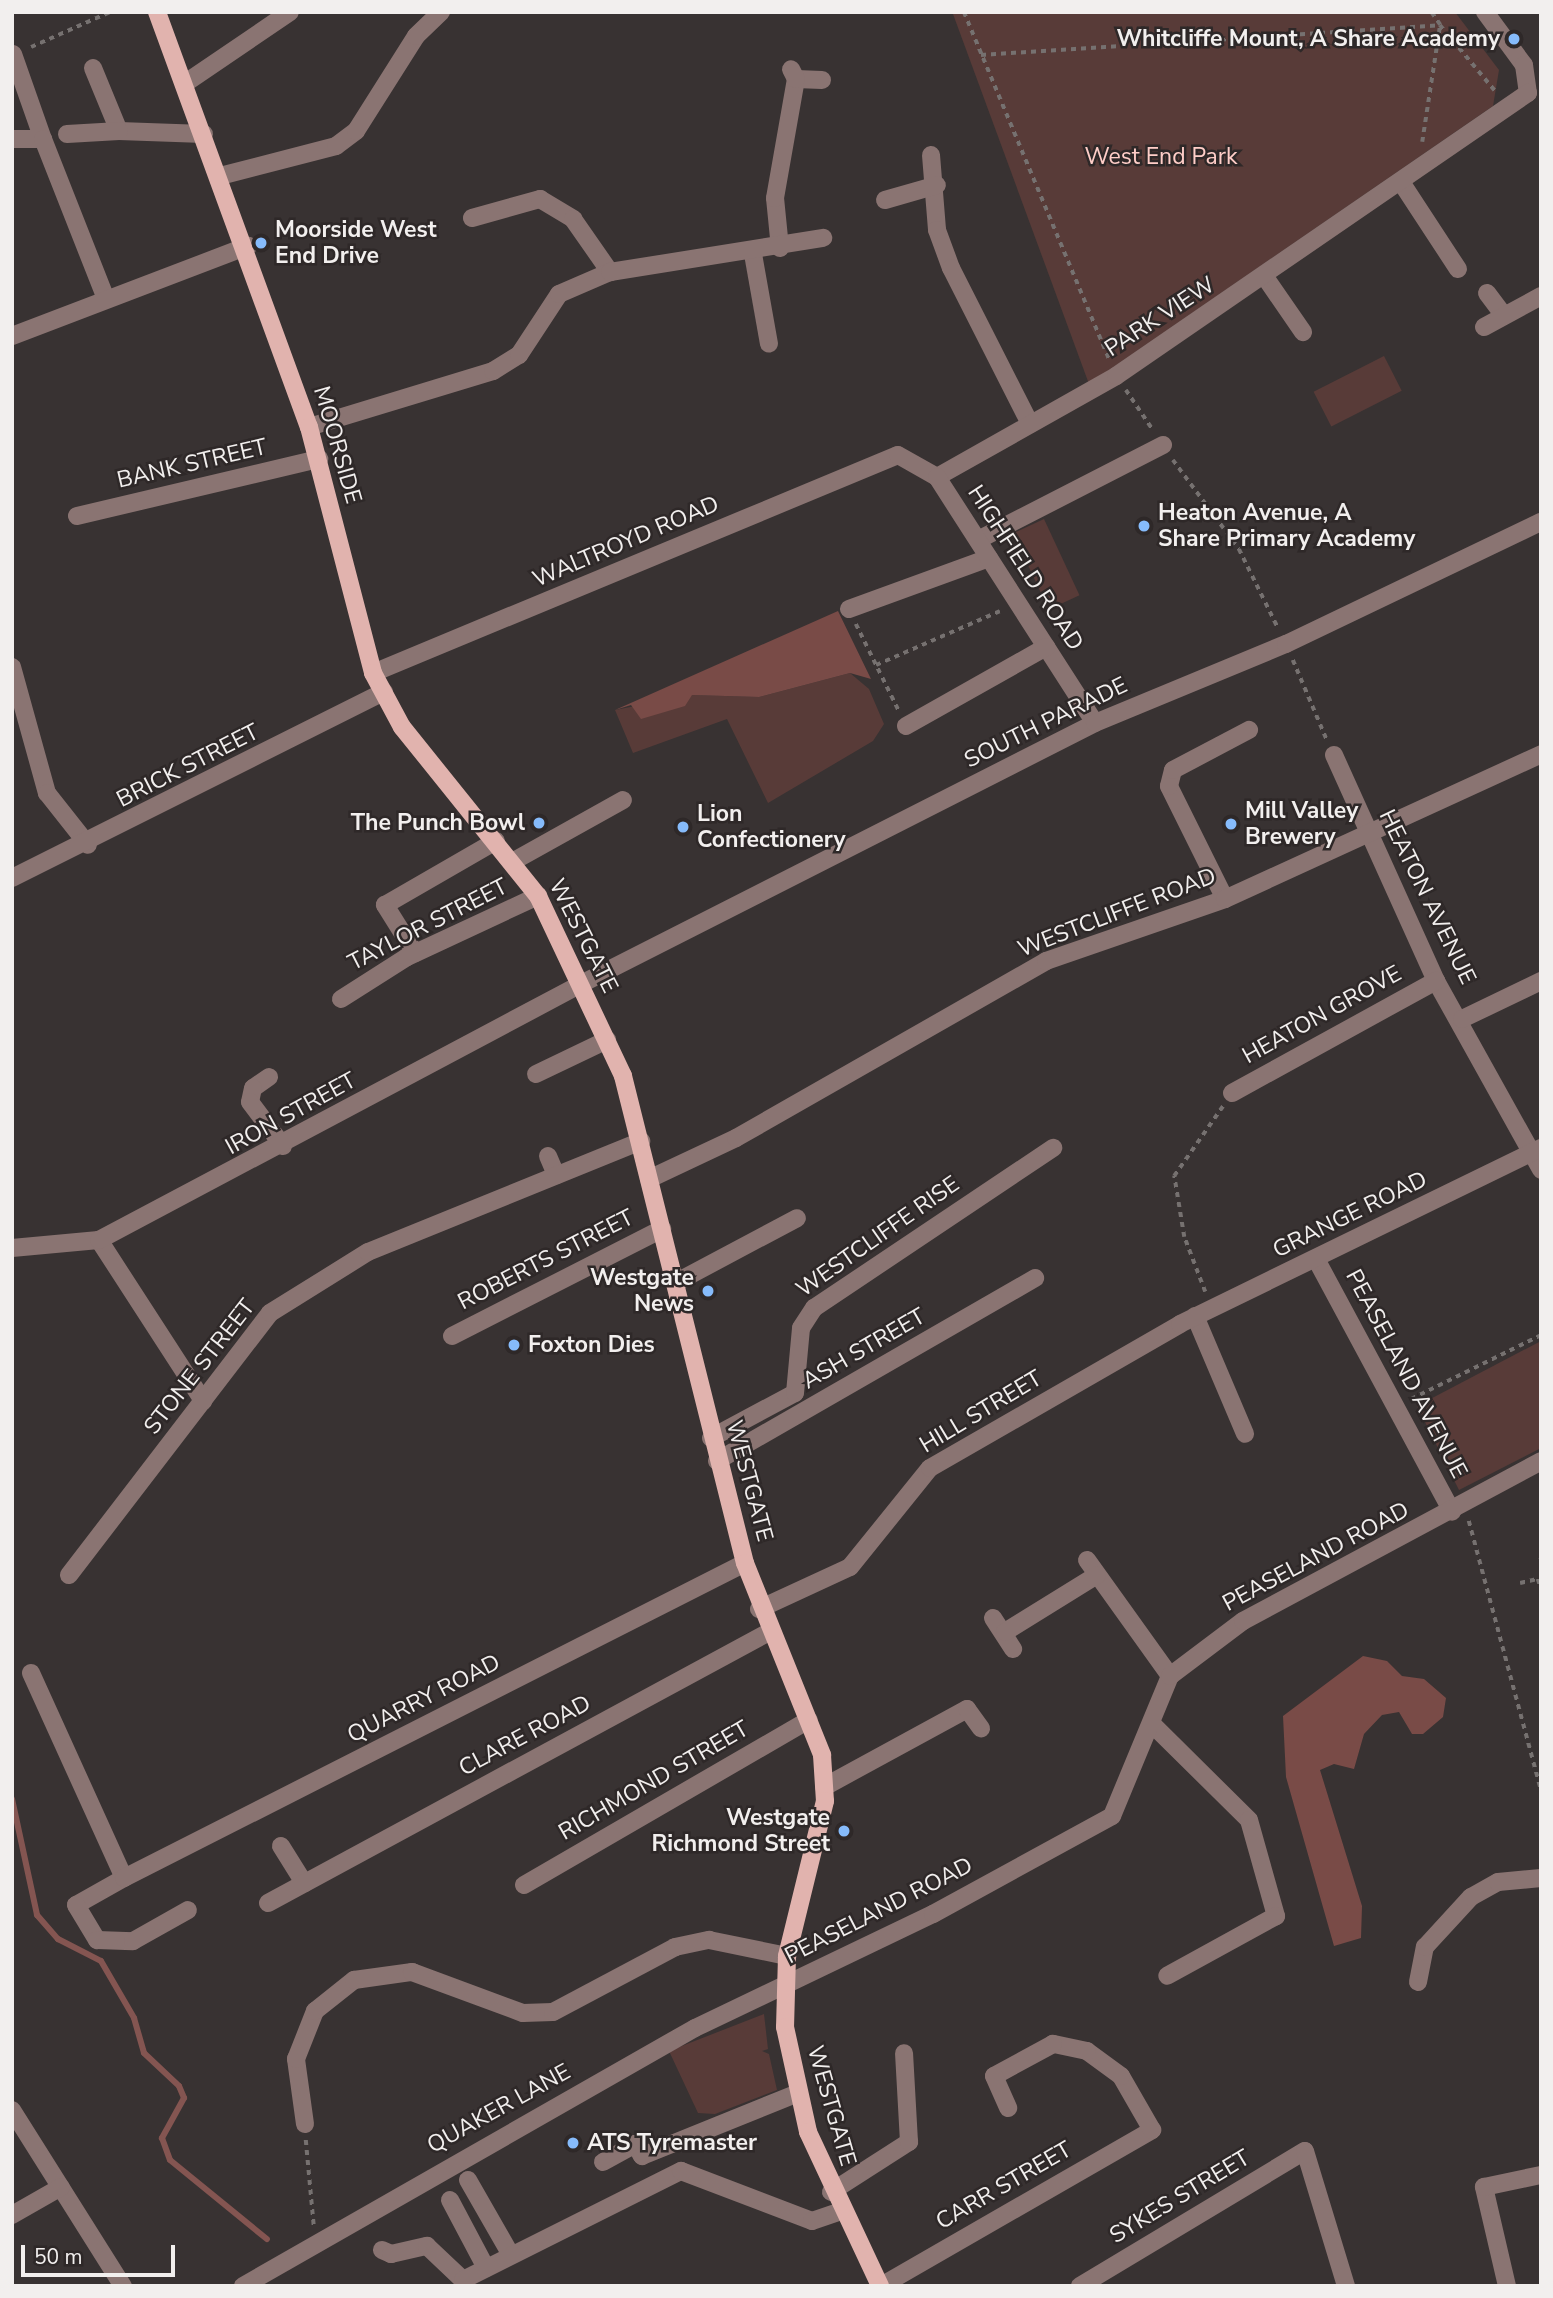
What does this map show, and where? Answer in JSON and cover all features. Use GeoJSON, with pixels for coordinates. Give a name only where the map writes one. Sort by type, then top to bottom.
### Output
{"type":"FeatureCollection","features":[{"type":"Feature","properties":{"kind":"main road","name":"MOORSIDE"},"geometry":{"type":"LineString","coordinates":[[157,12],[247,246],[309,427],[373,673],[402,727]]}},
{"type":"Feature","properties":{"kind":"main road","name":"WESTGATE"},"geometry":{"type":"LineString","coordinates":[[402,727],[538,895],[607,1040],[641,1141],[711,1438],[745,1563],[759,1609],[809,1720],[824,1787],[787,1956],[785,2027],[798,2093],[831,2193],[880,2286]]}},
{"type":"Feature","properties":{"kind":"street"},"geometry":{"type":"LineString","coordinates":[[184,83],[290,12]]}},
{"type":"Feature","properties":{"kind":"street"},"geometry":{"type":"LineString","coordinates":[[220,176],[336,146],[356,131],[416,36],[441,12]]}},
{"type":"Feature","properties":{"kind":"street"},"geometry":{"type":"LineString","coordinates":[[1485,12],[1524,65],[1534,98]]}},
{"type":"Feature","properties":{"kind":"street"},"geometry":{"type":"LineString","coordinates":[[13,54],[43,139],[106,299]]}},
{"type":"Feature","properties":{"kind":"street"},"geometry":{"type":"LineString","coordinates":[[93,68],[119,131]]}},
{"type":"Feature","properties":{"kind":"street"},"geometry":{"type":"LineString","coordinates":[[780,248],[777,172],[794,74],[822,80]]}},
{"type":"Feature","properties":{"kind":"street","name":"PARK VIEW"},"geometry":{"type":"LineString","coordinates":[[937,477],[1116,376],[1401,182],[1534,98]]}},
{"type":"Feature","properties":{"kind":"street"},"geometry":{"type":"LineString","coordinates":[[67,134],[119,131],[204,134]]}},
{"type":"Feature","properties":{"kind":"street"},"geometry":{"type":"LineString","coordinates":[[12,139],[43,139]]}},
{"type":"Feature","properties":{"kind":"street"},"geometry":{"type":"LineString","coordinates":[[931,155],[937,186],[937,230],[951,268],[1030,424]]}},
{"type":"Feature","properties":{"kind":"street"},"geometry":{"type":"LineString","coordinates":[[1401,182],[1458,269]]}},
{"type":"Feature","properties":{"kind":"street"},"geometry":{"type":"LineString","coordinates":[[885,200],[937,186]]}},
{"type":"Feature","properties":{"kind":"street"},"geometry":{"type":"LineString","coordinates":[[471,218],[540,199],[573,219],[610,272]]}},
{"type":"Feature","properties":{"kind":"street"},"geometry":{"type":"LineString","coordinates":[[309,427],[493,371],[519,355],[559,294],[610,272],[753,254],[823,238]]}},
{"type":"Feature","properties":{"kind":"street"},"geometry":{"type":"LineString","coordinates":[[12,336],[247,246]]}},
{"type":"Feature","properties":{"kind":"street"},"geometry":{"type":"LineString","coordinates":[[753,254],[769,344]]}},
{"type":"Feature","properties":{"kind":"street"},"geometry":{"type":"LineString","coordinates":[[1265,277],[1303,332]]}},
{"type":"Feature","properties":{"kind":"street"},"geometry":{"type":"LineString","coordinates":[[1487,293],[1502,313]]}},
{"type":"Feature","properties":{"kind":"street"},"geometry":{"type":"LineString","coordinates":[[1484,327],[1502,313],[1541,296]]}},
{"type":"Feature","properties":{"kind":"street"},"geometry":{"type":"LineString","coordinates":[[978,540],[1163,445]]}},
{"type":"Feature","properties":{"kind":"street","name":"HIGHFIELD ROAD"},"geometry":{"type":"LineString","coordinates":[[898,455],[937,477],[1095,723]]}},
{"type":"Feature","properties":{"kind":"street","name":"WALTROYD ROAD"},"geometry":{"type":"LineString","coordinates":[[373,673],[898,455]]}},
{"type":"Feature","properties":{"kind":"street","name":"BANK STREET"},"geometry":{"type":"LineString","coordinates":[[77,516],[319,459]]}},
{"type":"Feature","properties":{"kind":"street","name":"SOUTH PARADE"},"geometry":{"type":"LineString","coordinates":[[580,984],[1095,723],[1286,644],[1541,522]]}},
{"type":"Feature","properties":{"kind":"street"},"geometry":{"type":"LineString","coordinates":[[849,609],[989,558]]}},
{"type":"Feature","properties":{"kind":"street"},"geometry":{"type":"LineString","coordinates":[[906,726],[1046,647]]}},
{"type":"Feature","properties":{"kind":"street"},"geometry":{"type":"LineString","coordinates":[[12,667],[47,793],[88,845]]}},
{"type":"Feature","properties":{"kind":"street","name":"BRICK STREET"},"geometry":{"type":"LineString","coordinates":[[12,878],[88,845],[384,692]]}},
{"type":"Feature","properties":{"kind":"street"},"geometry":{"type":"LineString","coordinates":[[1225,899],[1169,786],[1173,770],[1249,730]]}},
{"type":"Feature","properties":{"kind":"street","name":"WESTCLIFFE ROAD"},"geometry":{"type":"LineString","coordinates":[[649,1179],[736,1138],[1046,961],[1225,899],[1541,754]]}},
{"type":"Feature","properties":{"kind":"street","name":"HEATON AVENUE"},"geometry":{"type":"LineString","coordinates":[[1334,755],[1436,981],[1462,1019],[1536,1150],[1541,1170]]}},
{"type":"Feature","properties":{"kind":"street"},"geometry":{"type":"LineString","coordinates":[[512,862],[622,800]]}},
{"type":"Feature","properties":{"kind":"street"},"geometry":{"type":"LineString","coordinates":[[415,953],[385,905],[496,841]]}},
{"type":"Feature","properties":{"kind":"street","name":"TAYLOR STREET"},"geometry":{"type":"LineString","coordinates":[[341,999],[415,953],[538,895]]}},
{"type":"Feature","properties":{"kind":"street","name":"HEATON GROVE"},"geometry":{"type":"LineString","coordinates":[[1232,1093],[1436,981]]}},
{"type":"Feature","properties":{"kind":"street"},"geometry":{"type":"LineString","coordinates":[[1462,1019],[1541,981]]}},
{"type":"Feature","properties":{"kind":"street","name":"IRON STREET"},"geometry":{"type":"LineString","coordinates":[[12,1248],[99,1240],[283,1146],[580,984]]}},
{"type":"Feature","properties":{"kind":"street"},"geometry":{"type":"LineString","coordinates":[[536,1074],[607,1040]]}},
{"type":"Feature","properties":{"kind":"street"},"geometry":{"type":"LineString","coordinates":[[269,1077],[253,1088],[250,1101],[283,1146]]}},
{"type":"Feature","properties":{"kind":"street","name":"STONE STREET"},"geometry":{"type":"LineString","coordinates":[[69,1575],[270,1313],[368,1252],[641,1141]]}},
{"type":"Feature","properties":{"kind":"street","name":"WESTCLIFFE RISE"},"geometry":{"type":"LineString","coordinates":[[711,1438],[795,1393],[801,1328],[814,1307],[1053,1148]]}},
{"type":"Feature","properties":{"kind":"street","name":"GRANGE ROAD"},"geometry":{"type":"LineString","coordinates":[[1195,1316],[1536,1150]]}},
{"type":"Feature","properties":{"kind":"street"},"geometry":{"type":"LineString","coordinates":[[548,1156],[556,1175]]}},
{"type":"Feature","properties":{"kind":"street"},"geometry":{"type":"LineString","coordinates":[[675,1283],[797,1218]]}},
{"type":"Feature","properties":{"kind":"street","name":"ROBERTS STREET"},"geometry":{"type":"LineString","coordinates":[[452,1336],[662,1229]]}},
{"type":"Feature","properties":{"kind":"street"},"geometry":{"type":"LineString","coordinates":[[99,1240],[203,1401]]}},
{"type":"Feature","properties":{"kind":"street","name":"PEASELAND AVENUE"},"geometry":{"type":"LineString","coordinates":[[1316,1259],[1396,1406],[1458,1508]]}},
{"type":"Feature","properties":{"kind":"street","name":"ASH STREET"},"geometry":{"type":"LineString","coordinates":[[717,1461],[1035,1279]]}},
{"type":"Feature","properties":{"kind":"street"},"geometry":{"type":"LineString","coordinates":[[1195,1316],[1245,1434]]}},
{"type":"Feature","properties":{"kind":"street","name":"HILL STREET"},"geometry":{"type":"LineString","coordinates":[[759,1609],[850,1567],[930,1468],[1195,1316]]}},
{"type":"Feature","properties":{"kind":"street","name":"PEASELAND ROAD"},"geometry":{"type":"LineString","coordinates":[[785,1986],[1112,1816],[1170,1676],[1243,1621],[1458,1508],[1541,1461]]}},
{"type":"Feature","properties":{"kind":"street","name":"QUARRY ROAD"},"geometry":{"type":"LineString","coordinates":[[188,1910],[133,1941],[97,1940],[76,1905],[124,1878],[745,1563]]}},
{"type":"Feature","properties":{"kind":"street"},"geometry":{"type":"LineString","coordinates":[[1013,1649],[999,1625],[1092,1567],[1170,1676]]}},
{"type":"Feature","properties":{"kind":"street","name":"CLARE ROAD"},"geometry":{"type":"LineString","coordinates":[[268,1903],[769,1632]]}},
{"type":"Feature","properties":{"kind":"street"},"geometry":{"type":"LineString","coordinates":[[31,1673],[124,1878]]}},
{"type":"Feature","properties":{"kind":"street"},"geometry":{"type":"LineString","coordinates":[[824,1787],[967,1709],[981,1728]]}},
{"type":"Feature","properties":{"kind":"street","name":"RICHMOND STREET"},"geometry":{"type":"LineString","coordinates":[[524,1885],[809,1720]]}},
{"type":"Feature","properties":{"kind":"street"},"geometry":{"type":"LineString","coordinates":[[1152,1724],[1249,1820],[1276,1916],[1167,1976]]}},
{"type":"Feature","properties":{"kind":"street"},"geometry":{"type":"LineString","coordinates":[[281,1846],[304,1883]]}},
{"type":"Feature","properties":{"kind":"street"},"geometry":{"type":"LineString","coordinates":[[1418,1982],[1425,1947],[1471,1897],[1498,1882],[1541,1878]]}},
{"type":"Feature","properties":{"kind":"street"},"geometry":{"type":"LineString","coordinates":[[305,2124],[296,2059],[315,2011],[354,1980],[412,1972],[523,2013],[553,2012],[675,1947],[709,1940],[787,1956]]}},
{"type":"Feature","properties":{"kind":"street","name":"QUAKER LANE"},"geometry":{"type":"LineString","coordinates":[[243,2286],[316,2241],[682,2035],[785,1986]]}},
{"type":"Feature","properties":{"kind":"street","name":"CARR STREET"},"geometry":{"type":"LineString","coordinates":[[880,2286],[1152,2130],[1121,2076],[1087,2051],[1053,2044],[993,2076],[1007,2108]]}},
{"type":"Feature","properties":{"kind":"street"},"geometry":{"type":"LineString","coordinates":[[831,2193],[909,2142],[904,2053]]}},
{"type":"Feature","properties":{"kind":"street"},"geometry":{"type":"LineString","coordinates":[[603,2162],[635,2144],[642,2156],[798,2093]]}},
{"type":"Feature","properties":{"kind":"street"},"geometry":{"type":"LineString","coordinates":[[12,2110],[123,2286]]}},
{"type":"Feature","properties":{"kind":"street","name":"SYKES STREET"},"geometry":{"type":"LineString","coordinates":[[1080,2286],[1306,2151],[1346,2286]]}},
{"type":"Feature","properties":{"kind":"street"},"geometry":{"type":"LineString","coordinates":[[382,2250],[391,2255],[427,2246],[465,2283],[511,2255],[681,2171],[812,2221],[841,2211]]}},
{"type":"Feature","properties":{"kind":"street"},"geometry":{"type":"LineString","coordinates":[[1507,2286],[1484,2188],[1541,2175]]}},
{"type":"Feature","properties":{"kind":"street"},"geometry":{"type":"LineString","coordinates":[[468,2180],[511,2255]]}},
{"type":"Feature","properties":{"kind":"street"},"geometry":{"type":"LineString","coordinates":[[12,2215],[61,2187]]}},
{"type":"Feature","properties":{"kind":"street"},"geometry":{"type":"LineString","coordinates":[[450,2200],[486,2268]]}},
{"type":"Feature","properties":{"kind":"path"},"geometry":{"type":"LineString","coordinates":[[13,54],[110,12]]}},
{"type":"Feature","properties":{"kind":"path"},"geometry":{"type":"LineString","coordinates":[[1431,12],[1495,92],[1534,98]]}},
{"type":"Feature","properties":{"kind":"path"},"geometry":{"type":"LineString","coordinates":[[967,13],[981,55],[1116,376],[1239,549],[1286,644],[1334,755]]}},
{"type":"Feature","properties":{"kind":"path"},"geometry":{"type":"LineString","coordinates":[[981,55],[1440,25]]}},
{"type":"Feature","properties":{"kind":"path"},"geometry":{"type":"LineString","coordinates":[[1422,142],[1440,25]]}},
{"type":"Feature","properties":{"kind":"path"},"geometry":{"type":"LineString","coordinates":[[876,665],[1018,603]]}},
{"type":"Feature","properties":{"kind":"path"},"geometry":{"type":"LineString","coordinates":[[849,609],[906,726]]}},
{"type":"Feature","properties":{"kind":"path"},"geometry":{"type":"LineString","coordinates":[[1195,1316],[1174,1176],[1232,1093]]}},
{"type":"Feature","properties":{"kind":"path"},"geometry":{"type":"LineString","coordinates":[[1396,1406],[1541,1335]]}},
{"type":"Feature","properties":{"kind":"path"},"geometry":{"type":"LineString","coordinates":[[1458,1508],[1541,1789]]}},
{"type":"Feature","properties":{"kind":"path"},"geometry":{"type":"LineString","coordinates":[[1520,1583],[1540,1578],[1541,1588]]}},
{"type":"Feature","properties":{"kind":"path"},"geometry":{"type":"LineString","coordinates":[[305,2124],[316,2241]]}},
{"type":"Feature","properties":{"kind":"green space","name":"West End Park"},"geometry":{"type":"Polygon","coordinates":[[[1455,12],[1499,70],[1493,106],[1089,384],[953,14],[1455,12]]]}},
{"type":"Feature","properties":{"kind":"green space"},"geometry":{"type":"Polygon","coordinates":[[[1384,356],[1402,391],[1331,427],[1314,392],[1384,356]]]}},
{"type":"Feature","properties":{"kind":"green space"},"geometry":{"type":"Polygon","coordinates":[[[1044,519],[1079,595],[1049,609],[1013,533],[1044,519]]]}},
{"type":"Feature","properties":{"kind":"green space"},"geometry":{"type":"Polygon","coordinates":[[[850,673],[869,689],[884,724],[873,741],[768,803],[727,719],[633,753],[615,710],[692,695],[759,697],[850,673]]]}},
{"type":"Feature","properties":{"kind":"green space"},"geometry":{"type":"Polygon","coordinates":[[[1541,1341],[1541,1448],[1459,1490],[1417,1406],[1541,1341]]]}},
{"type":"Feature","properties":{"kind":"green space"},"geometry":{"type":"Polygon","coordinates":[[[764,2014],[768,2049],[762,2051],[769,2054],[777,2090],[715,2114],[698,2113],[669,2051],[764,2014]]]}},
{"type":"Feature","properties":{"kind":"shaded area"},"geometry":{"type":"Polygon","coordinates":[[[838,611],[871,679],[850,673],[759,697],[692,695],[685,706],[641,719],[631,705],[615,710],[838,611]]]}},
{"type":"Feature","properties":{"kind":"shaded area"},"geometry":{"type":"Polygon","coordinates":[[[1363,1656],[1387,1661],[1402,1676],[1424,1679],[1446,1698],[1443,1717],[1423,1734],[1412,1734],[1399,1712],[1382,1715],[1364,1734],[1354,1769],[1334,1764],[1320,1770],[1362,1906],[1361,1938],[1334,1946],[1286,1777],[1283,1716],[1363,1656]]]}},
{"type":"Feature","properties":{"kind":"waterway"},"geometry":{"type":"LineString","coordinates":[[12,1799],[37,1915],[58,1939],[101,1961],[134,2018],[144,2053],[179,2086],[184,2098],[162,2138],[170,2160],[267,2239]]}},
{"type":"Feature","properties":{"kind":"place","name":"Whitcliffe Mount, A Share Academy"},"geometry":{"type":"Point","coordinates":[1514,39]}},
{"type":"Feature","properties":{"kind":"place","name":"Moorside West End Drive"},"geometry":{"type":"Point","coordinates":[261,243]}},
{"type":"Feature","properties":{"kind":"place","name":"Heaton Avenue, A Share Primary Academy"},"geometry":{"type":"Point","coordinates":[1144,526]}},
{"type":"Feature","properties":{"kind":"place","name":"The Punch Bowl"},"geometry":{"type":"Point","coordinates":[539,823]}},
{"type":"Feature","properties":{"kind":"place","name":"Mill Valley Brewery"},"geometry":{"type":"Point","coordinates":[1231,824]}},
{"type":"Feature","properties":{"kind":"place","name":"Lion Confectionery"},"geometry":{"type":"Point","coordinates":[683,827]}},
{"type":"Feature","properties":{"kind":"place","name":"Westgate News"},"geometry":{"type":"Point","coordinates":[708,1291]}},
{"type":"Feature","properties":{"kind":"place","name":"Foxton Dies"},"geometry":{"type":"Point","coordinates":[514,1345]}},
{"type":"Feature","properties":{"kind":"place","name":"Westgate Richmond Street"},"geometry":{"type":"Point","coordinates":[844,1831]}},
{"type":"Feature","properties":{"kind":"place","name":"ATS Tyremaster"},"geometry":{"type":"Point","coordinates":[573,2143]}}]}
